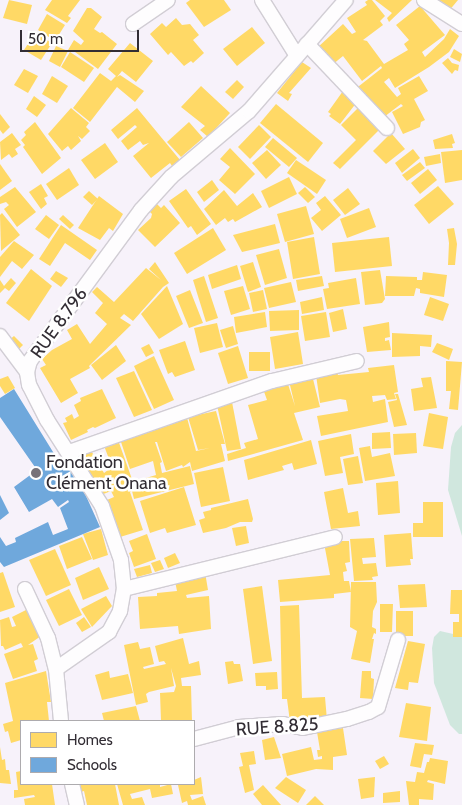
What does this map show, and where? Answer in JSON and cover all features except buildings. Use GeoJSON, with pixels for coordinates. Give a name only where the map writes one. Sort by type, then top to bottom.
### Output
{"type":"FeatureCollection","features":[{"type":"Feature","properties":{"kind":"street"},"geometry":{"type":"LineString","coordinates":[[133,24],[168,0]]}},
{"type":"Feature","properties":{"kind":"street"},"geometry":{"type":"LineString","coordinates":[[262,0],[297,56]]}},
{"type":"Feature","properties":{"kind":"street","name":"RUE 8.796"},"geometry":{"type":"LineString","coordinates":[[56,669],[109,632],[120,611],[124,589],[121,560],[102,506],[47,420],[29,385],[27,372],[30,360],[141,210],[171,177],[249,111],[346,0]]}},
{"type":"Feature","properties":{"kind":"street"},"geometry":{"type":"LineString","coordinates":[[424,0],[462,24]]}},
{"type":"Feature","properties":{"kind":"street"},"geometry":{"type":"LineString","coordinates":[[307,44],[387,128]]}},
{"type":"Feature","properties":{"kind":"street"},"geometry":{"type":"LineString","coordinates":[[0,336],[27,372]]}},
{"type":"Feature","properties":{"kind":"street"},"geometry":{"type":"LineString","coordinates":[[69,452],[272,381],[357,361]]}},
{"type":"Feature","properties":{"kind":"street"},"geometry":{"type":"LineString","coordinates":[[124,589],[335,537]]}},
{"type":"Feature","properties":{"kind":"street"},"geometry":{"type":"LineString","coordinates":[[25,589],[48,638],[56,669],[61,720]]}},
{"type":"Feature","properties":{"kind":"street","name":"RUE 8.825"},"geometry":{"type":"LineString","coordinates":[[195,739],[239,727],[283,724],[303,728],[348,719],[369,712],[378,707],[398,640]]}},
{"type":"Feature","properties":{"kind":"street"},"geometry":{"type":"LineString","coordinates":[[72,785],[77,805]]}},
{"type":"Feature","properties":{"kind":"green space"},"geometry":{"type":"Polygon","coordinates":[[[462,425],[462,536],[448,490],[451,447],[455,433],[462,425]]]}},
{"type":"Feature","properties":{"kind":"green space"},"geometry":{"type":"Polygon","coordinates":[[[440,631],[462,636],[462,734],[459,734],[450,725],[434,683],[432,648],[434,637],[440,631]]]}},
{"type":"Feature","properties":{"kind":"place","name":"Fondation Clément Onana"},"geometry":{"type":"Point","coordinates":[36,473]}}]}
